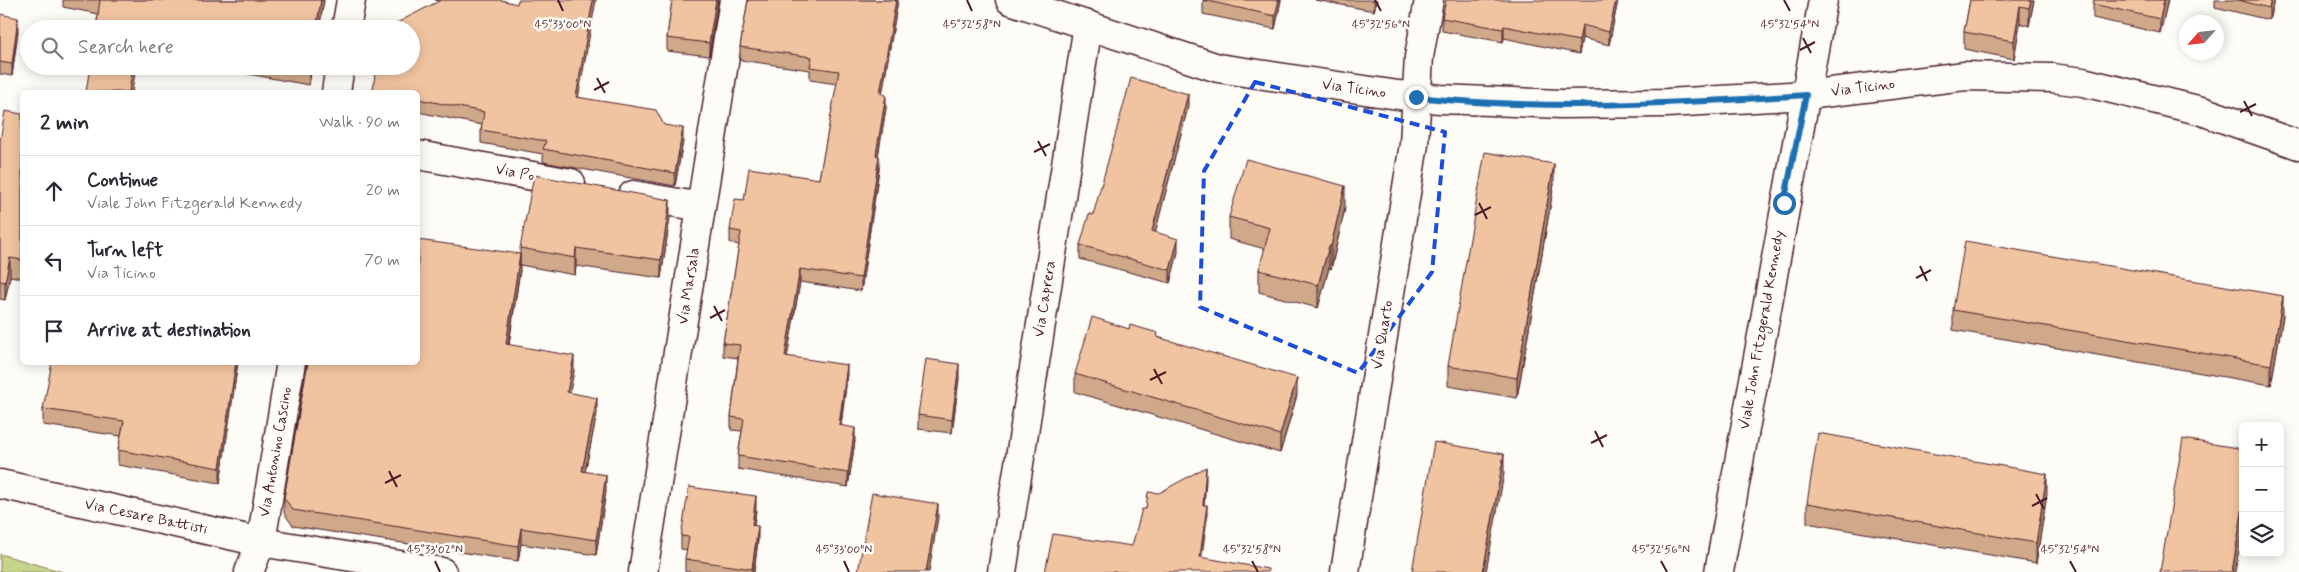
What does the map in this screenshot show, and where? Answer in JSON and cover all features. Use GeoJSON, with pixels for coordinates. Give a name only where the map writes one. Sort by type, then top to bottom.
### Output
{"type":"FeatureCollection","features":[{"type":"Feature","properties":{"kind":"street"},"geometry":{"type":"LineString","coordinates":[[347,20],[350,0]]}},
{"type":"Feature","properties":{"kind":"street","name":"Via Marsala"},"geometry":{"type":"LineString","coordinates":[[644,572],[734,0]]}},
{"type":"Feature","properties":{"kind":"street","name":"Via Quarto"},"geometry":{"type":"LineString","coordinates":[[1344,572],[1414,144],[1419,57],[1429,0]]}},
{"type":"Feature","properties":{"kind":"street","name":"Viale John Fitzgerald Kennedy"},"geometry":{"type":"LineString","coordinates":[[1719,572],[1784,203],[1823,0]]}},
{"type":"Feature","properties":{"kind":"street","name":"Via Ticino"},"geometry":{"type":"LineString","coordinates":[[1022,2],[1218,68],[1309,83],[1416,97],[1614,104],[1729,101],[1806,95],[1965,76],[2060,79],[2124,91],[2202,111],[2299,145]]}},
{"type":"Feature","properties":{"kind":"street","name":"Via Caprera"},"geometry":{"type":"LineString","coordinates":[[1002,572],[1088,25]]}},
{"type":"Feature","properties":{"kind":"street"},"geometry":{"type":"LineString","coordinates":[[336,90],[339,75]]}},
{"type":"Feature","properties":{"kind":"street","name":"Via Po"},"geometry":{"type":"LineString","coordinates":[[420,155],[701,208]]}},
{"type":"Feature","properties":{"kind":"street","name":"Via Antonino Cascino"},"geometry":{"type":"LineString","coordinates":[[261,542],[290,365]]}},
{"type":"Feature","properties":{"kind":"street","name":"Via Cesare Battisti"},"geometry":{"type":"LineString","coordinates":[[0,484],[261,542],[442,572]]}},
{"type":"Feature","properties":{"kind":"street"},"geometry":{"type":"LineString","coordinates":[[249,572],[261,542]]}},
{"type":"Feature","properties":{"kind":"highlighted area"},"geometry":{"type":"Polygon","coordinates":[[[1255,82],[1445,132],[1432,272],[1358,373],[1200,307],[1204,171],[1255,82]]]}},
{"type":"Feature","properties":{"kind":"green space"},"geometry":{"type":"Polygon","coordinates":[[[0,554],[63,572],[0,572],[0,554]]]}},
{"type":"Feature","properties":{"kind":"building"},"geometry":{"type":"Polygon","coordinates":[[[100,0],[321,0],[318,20],[97,20],[100,0]]]}},
{"type":"Feature","properties":{"kind":"building"},"geometry":{"type":"Polygon","coordinates":[[[441,0],[501,0],[517,4],[518,0],[593,0],[576,97],[656,110],[664,125],[683,128],[675,173],[543,149],[546,141],[481,130],[484,112],[420,99],[420,90],[373,90],[375,75],[420,75],[420,20],[402,20],[441,0]]]}},
{"type":"Feature","properties":{"kind":"building"},"geometry":{"type":"Polygon","coordinates":[[[672,0],[716,0],[709,43],[667,38],[672,0]]]}},
{"type":"Feature","properties":{"kind":"building"},"geometry":{"type":"Polygon","coordinates":[[[748,0],[896,0],[880,93],[886,95],[876,155],[879,156],[861,278],[800,269],[785,356],[847,365],[839,425],[855,428],[848,473],[738,456],[744,419],[731,417],[740,345],[723,343],[741,232],[730,230],[735,199],[744,200],[749,168],[819,179],[839,71],[810,67],[812,57],[740,47],[748,0]]]}},
{"type":"Feature","properties":{"kind":"building"},"geometry":{"type":"Polygon","coordinates":[[[1203,0],[1279,0],[1275,16],[1203,0]]]}},
{"type":"Feature","properties":{"kind":"building"},"geometry":{"type":"Polygon","coordinates":[[[1446,0],[1616,0],[1609,32],[1582,25],[1579,41],[1504,26],[1503,29],[1442,18],[1446,0]]]}},
{"type":"Feature","properties":{"kind":"building"},"geometry":{"type":"Polygon","coordinates":[[[1970,0],[2031,0],[2029,8],[2020,6],[2014,41],[1964,32],[1970,0]]]}},
{"type":"Feature","properties":{"kind":"building"},"geometry":{"type":"Polygon","coordinates":[[[2094,0],[2164,0],[2160,19],[2093,4],[2094,0]]]}},
{"type":"Feature","properties":{"kind":"building"},"geometry":{"type":"Polygon","coordinates":[[[2238,0],[2271,0],[2269,8],[2238,0]]]}},
{"type":"Feature","properties":{"kind":"building"},"geometry":{"type":"Polygon","coordinates":[[[0,14],[18,18],[12,64],[0,62],[0,14]]]}},
{"type":"Feature","properties":{"kind":"building"},"geometry":{"type":"Polygon","coordinates":[[[89,75],[132,75],[129,90],[86,90],[89,75]]]}},
{"type":"Feature","properties":{"kind":"building"},"geometry":{"type":"Polygon","coordinates":[[[1131,78],[1188,94],[1152,231],[1178,239],[1170,270],[1080,245],[1089,214],[1093,215],[1131,78]]]}},
{"type":"Feature","properties":{"kind":"building"},"geometry":{"type":"Polygon","coordinates":[[[5,111],[20,114],[20,260],[10,258],[5,282],[0,281],[0,141],[5,111]]]}},
{"type":"Feature","properties":{"kind":"building"},"geometry":{"type":"Polygon","coordinates":[[[1485,152],[1554,164],[1517,378],[1448,366],[1485,152]]]}},
{"type":"Feature","properties":{"kind":"building"},"geometry":{"type":"Polygon","coordinates":[[[1246,159],[1345,186],[1331,246],[1329,246],[1318,285],[1259,270],[1270,228],[1229,217],[1246,159]]]}},
{"type":"Feature","properties":{"kind":"building"},"geometry":{"type":"Polygon","coordinates":[[[534,175],[670,200],[661,260],[576,248],[575,258],[520,248],[534,175]]]}},
{"type":"Feature","properties":{"kind":"building"},"geometry":{"type":"Polygon","coordinates":[[[420,240],[520,254],[506,344],[574,356],[567,392],[597,398],[582,471],[606,475],[596,540],[521,528],[518,546],[293,510],[284,498],[307,365],[420,365],[420,240]]]}},
{"type":"Feature","properties":{"kind":"building"},"geometry":{"type":"Polygon","coordinates":[[[1965,241],[2283,296],[2271,365],[1953,310],[1965,241]]]}},
{"type":"Feature","properties":{"kind":"building"},"geometry":{"type":"Polygon","coordinates":[[[1092,317],[1129,329],[1130,325],[1158,333],[1157,337],[1297,378],[1280,435],[1075,374],[1092,317]]]}},
{"type":"Feature","properties":{"kind":"building"},"geometry":{"type":"Polygon","coordinates":[[[926,359],[959,364],[952,420],[918,415],[926,359]]]}},
{"type":"Feature","properties":{"kind":"building"},"geometry":{"type":"Polygon","coordinates":[[[51,365],[236,365],[220,468],[118,450],[124,421],[43,409],[51,365]]]}},
{"type":"Feature","properties":{"kind":"building"},"geometry":{"type":"Polygon","coordinates":[[[1818,433],[2047,474],[2036,543],[1807,503],[1818,433]]]}},
{"type":"Feature","properties":{"kind":"building"},"geometry":{"type":"Polygon","coordinates":[[[2183,439],[2239,448],[2239,531],[2232,572],[2160,572],[2183,439]]]}},
{"type":"Feature","properties":{"kind":"building"},"geometry":{"type":"Polygon","coordinates":[[[1434,442],[1504,454],[1483,572],[1412,572],[1434,442]]]}},
{"type":"Feature","properties":{"kind":"building"},"geometry":{"type":"Polygon","coordinates":[[[1206,467],[1203,505],[1207,505],[1200,557],[1268,569],[1268,572],[1045,572],[1053,534],[1132,546],[1142,509],[1146,509],[1148,492],[1159,493],[1206,467]]]}},
{"type":"Feature","properties":{"kind":"building"},"geometry":{"type":"Polygon","coordinates":[[[689,487],[756,496],[752,525],[758,526],[752,569],[685,559],[689,537],[681,536],[689,487]]]}},
{"type":"Feature","properties":{"kind":"building"},"geometry":{"type":"Polygon","coordinates":[[[872,493],[938,504],[926,572],[858,572],[872,493]]]}},
{"type":"Feature","properties":{"kind":"route"},"geometry":{"type":"LineString","coordinates":[[1416,97],[1561,104],[1614,104],[1729,101],[1806,95],[1784,203]]}}]}
